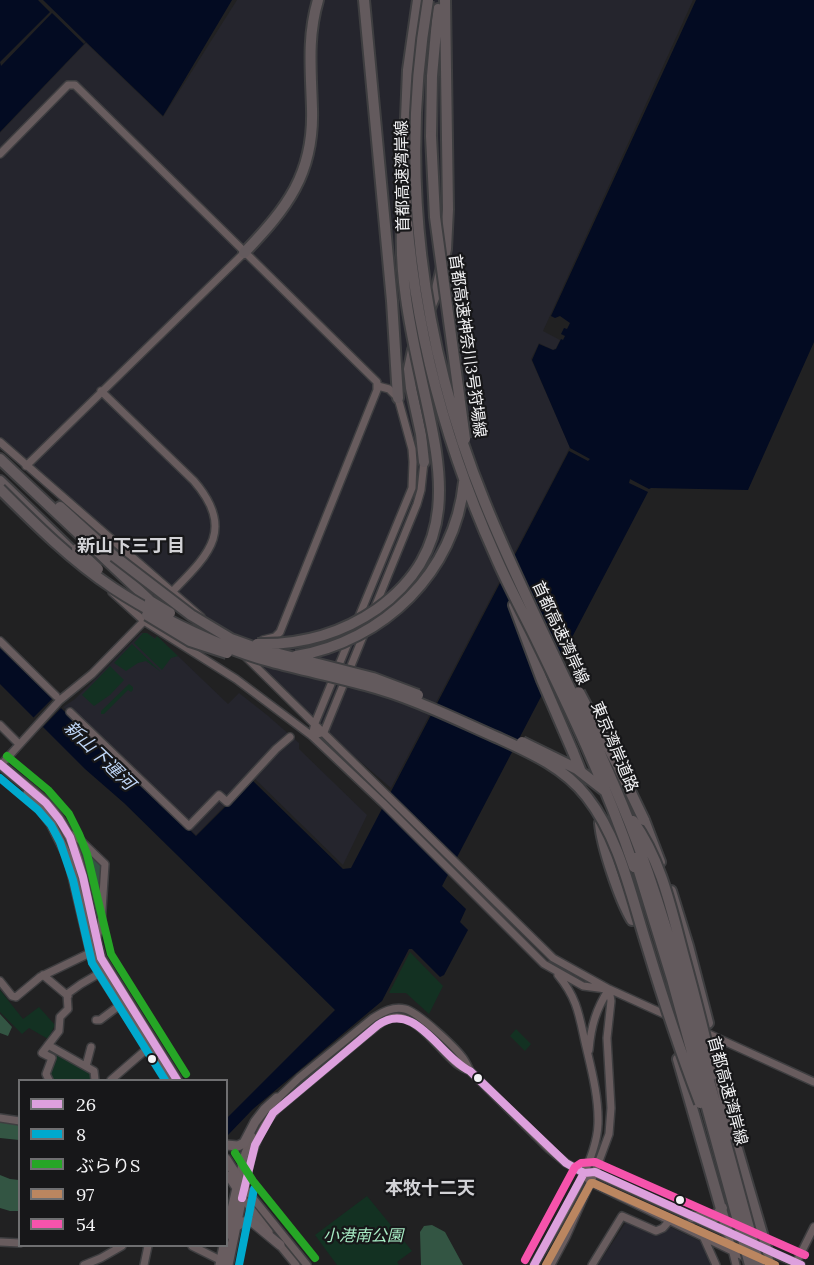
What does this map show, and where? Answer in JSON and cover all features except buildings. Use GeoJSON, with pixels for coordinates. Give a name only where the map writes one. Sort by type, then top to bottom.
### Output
{"type":"FeatureCollection","features":[{"type":"Feature","properties":{"kind":"highway"},"geometry":{"type":"LineString","coordinates":[[244,253],[285,207],[299,183],[310,145],[312,121],[310,40],[318,0]]}},
{"type":"Feature","properties":{"kind":"highway"},"geometry":{"type":"LineString","coordinates":[[364,0],[392,302],[398,398]]}},
{"type":"Feature","properties":{"kind":"highway","name":"首都高速湾岸線"},"geometry":{"type":"LineString","coordinates":[[418,0],[408,70],[404,167],[406,212],[415,290],[434,382],[458,460],[504,576],[569,708],[621,830],[669,980],[708,1143],[749,1265]]}},
{"type":"Feature","properties":{"kind":"highway","name":"首都高速湾岸線"},"geometry":{"type":"LineString","coordinates":[[429,0],[421,43],[415,154],[417,222],[429,310],[450,405],[497,532],[607,769],[642,857],[675,959],[759,1265]]}},
{"type":"Feature","properties":{"kind":"highway","name":"東京湾岸道路"},"geometry":{"type":"LineString","coordinates":[[429,0],[420,93],[417,157],[422,245],[436,336],[453,406],[486,501],[585,715],[623,805],[660,920],[759,1265]]}},
{"type":"Feature","properties":{"kind":"highway","name":"東京湾岸道路"},"geometry":{"type":"LineString","coordinates":[[429,0],[416,93],[413,184],[422,283],[440,373],[458,438],[483,504],[510,567],[598,753],[618,802],[672,978],[749,1265]]}},
{"type":"Feature","properties":{"kind":"highway","name":"首都高速神奈川3号狩場線"},"geometry":{"type":"LineString","coordinates":[[1,489],[127,600],[159,623],[201,645],[237,655],[267,658],[312,654],[339,645],[380,624],[410,597],[436,564],[448,541],[459,509],[465,474],[465,436],[438,239],[431,136],[432,76],[440,0]]}},
{"type":"Feature","properties":{"kind":"highway"},"geometry":{"type":"LineString","coordinates":[[424,462],[410,378],[411,359],[444,265],[448,230],[445,0]]}},
{"type":"Feature","properties":{"kind":"highway"},"geometry":{"type":"LineString","coordinates":[[0,467],[117,578],[192,626],[229,639],[257,644],[299,642],[337,631],[371,613],[402,587],[423,557],[439,512],[440,474],[406,292],[401,237],[404,167]]}},
{"type":"Feature","properties":{"kind":"highway"},"geometry":{"type":"LineString","coordinates":[[0,452],[114,556],[163,595],[220,634],[256,648],[373,678],[419,696],[558,758],[590,778],[614,799],[640,831],[662,877],[706,1038],[728,1152]]}},
{"type":"Feature","properties":{"kind":"highway"},"geometry":{"type":"LineString","coordinates":[[0,459],[150,601]]}},
{"type":"Feature","properties":{"kind":"highway"},"geometry":{"type":"LineString","coordinates":[[0,474],[128,597],[159,623]]}},
{"type":"Feature","properties":{"kind":"highway"},"geometry":{"type":"LineString","coordinates":[[1,489],[80,563],[128,597],[192,632],[255,657],[365,684],[419,703],[526,751],[555,767],[571,780],[596,809],[612,840],[629,889],[708,1143],[728,1233]]}},
{"type":"Feature","properties":{"kind":"highway"},"geometry":{"type":"LineString","coordinates":[[504,576],[542,680],[588,788],[708,1143]]}},
{"type":"Feature","properties":{"kind":"highway"},"geometry":{"type":"LineString","coordinates":[[546,638],[587,706],[619,768],[644,820],[678,912],[708,1023],[733,1135],[767,1251]]}},
{"type":"Feature","properties":{"kind":"highway"},"geometry":{"type":"LineString","coordinates":[[585,715],[624,795],[708,1023]]}},
{"type":"Feature","properties":{"kind":"highway"},"geometry":{"type":"LineString","coordinates":[[630,842],[678,1059]]}},
{"type":"Feature","properties":{"kind":"highway"},"geometry":{"type":"LineString","coordinates":[[692,1216],[716,1217],[722,1208]]}},
{"type":"Feature","properties":{"kind":"main road"},"geometry":{"type":"LineString","coordinates":[[0,765],[46,803],[65,831],[81,869],[100,974],[168,1079]]}},
{"type":"Feature","properties":{"kind":"main road"},"geometry":{"type":"LineString","coordinates":[[21,783],[51,823],[69,859],[95,947],[105,967],[176,1079]]}},
{"type":"Feature","properties":{"kind":"main road"},"geometry":{"type":"LineString","coordinates":[[228,1145],[238,1146],[244,1143],[255,1122],[277,1098]]}},
{"type":"Feature","properties":{"kind":"main road"},"geometry":{"type":"LineString","coordinates":[[224,1263],[237,1227],[242,1198],[240,1185],[228,1163]]}},
{"type":"Feature","properties":{"kind":"main road"},"geometry":{"type":"LineString","coordinates":[[228,1173],[240,1185]]}},
{"type":"Feature","properties":{"kind":"main road"},"geometry":{"type":"LineString","coordinates":[[228,1228],[240,1185]]}},
{"type":"Feature","properties":{"kind":"main road"},"geometry":{"type":"LineString","coordinates":[[237,1227],[240,1223],[251,1221],[280,1245]]}},
{"type":"Feature","properties":{"kind":"main road"},"geometry":{"type":"LineString","coordinates":[[224,1247],[224,1263]]}},
{"type":"Feature","properties":{"kind":"street"},"geometry":{"type":"LineString","coordinates":[[0,154],[68,85],[75,85],[374,378],[378,386],[388,389],[398,398],[411,449],[412,488],[315,723],[312,736]]}},
{"type":"Feature","properties":{"kind":"street"},"geometry":{"type":"LineString","coordinates":[[26,466],[244,253]]}},
{"type":"Feature","properties":{"kind":"street"},"geometry":{"type":"LineString","coordinates":[[239,650],[249,643],[275,637],[280,632],[378,386]]}},
{"type":"Feature","properties":{"kind":"street"},"geometry":{"type":"LineString","coordinates":[[0,765],[57,699],[93,674],[173,592],[209,551],[216,525],[214,510],[207,496],[102,391]]}},
{"type":"Feature","properties":{"kind":"street"},"geometry":{"type":"LineString","coordinates":[[0,442],[239,650],[554,958],[609,989],[814,1082]]}},
{"type":"Feature","properties":{"kind":"street"},"geometry":{"type":"LineString","coordinates":[[312,736],[324,732],[417,504],[422,490],[424,462]]}},
{"type":"Feature","properties":{"kind":"street"},"geometry":{"type":"LineString","coordinates":[[1,489],[144,621],[236,679],[312,736],[383,803],[535,956],[554,971],[583,986],[609,989]]}},
{"type":"Feature","properties":{"kind":"street"},"geometry":{"type":"LineString","coordinates":[[0,641],[57,699]]}},
{"type":"Feature","properties":{"kind":"street"},"geometry":{"type":"LineString","coordinates":[[70,712],[189,826],[219,795],[227,802],[276,749],[291,737]]}},
{"type":"Feature","properties":{"kind":"street"},"geometry":{"type":"LineString","coordinates":[[0,725],[19,744]]}},
{"type":"Feature","properties":{"kind":"street"},"geometry":{"type":"LineString","coordinates":[[0,981],[12,996],[16,997],[43,975],[95,947],[101,925],[105,864],[80,840],[65,831]]}},
{"type":"Feature","properties":{"kind":"street"},"geometry":{"type":"LineString","coordinates":[[534,1265],[584,1173],[595,1145],[598,1125],[589,1055],[578,1008],[568,988],[554,971]]}},
{"type":"Feature","properties":{"kind":"street"},"geometry":{"type":"LineString","coordinates":[[48,1079],[46,1074],[51,1058],[42,1053],[59,1031],[60,1017],[68,1010],[68,994],[100,974]]}},
{"type":"Feature","properties":{"kind":"street"},"geometry":{"type":"LineString","coordinates":[[43,975],[68,996]]}},
{"type":"Feature","properties":{"kind":"street"},"geometry":{"type":"LineString","coordinates":[[589,1055],[592,1021],[597,1006],[609,989]]}},
{"type":"Feature","properties":{"kind":"street"},"geometry":{"type":"LineString","coordinates":[[551,1265],[590,1182],[607,1140],[611,1121],[607,1044],[611,1006],[609,989]]}},
{"type":"Feature","properties":{"kind":"street"},"geometry":{"type":"LineString","coordinates":[[96,1020],[100,1020],[120,1005]]}},
{"type":"Feature","properties":{"kind":"street"},"geometry":{"type":"LineString","coordinates":[[240,1185],[252,1136],[277,1098],[373,1018],[393,1009],[406,1009],[417,1015],[464,1058],[470,1071]]}},
{"type":"Feature","properties":{"kind":"street"},"geometry":{"type":"LineString","coordinates":[[240,1185],[255,1145],[273,1113],[384,1021],[397,1017],[412,1022],[457,1064],[470,1071],[557,1155],[584,1173],[590,1182],[759,1265]]}},
{"type":"Feature","properties":{"kind":"street"},"geometry":{"type":"LineString","coordinates":[[48,1045],[94,1071],[95,1079]]}},
{"type":"Feature","properties":{"kind":"street"},"geometry":{"type":"LineString","coordinates":[[86,1066],[91,1047]]}},
{"type":"Feature","properties":{"kind":"street"},"geometry":{"type":"LineString","coordinates":[[112,1079],[148,1048]]}},
{"type":"Feature","properties":{"kind":"street"},"geometry":{"type":"LineString","coordinates":[[0,1118],[18,1121]]}},
{"type":"Feature","properties":{"kind":"street"},"geometry":{"type":"LineString","coordinates":[[584,1173],[594,1172],[799,1264],[814,1227]]}},
{"type":"Feature","properties":{"kind":"street"},"geometry":{"type":"LineString","coordinates":[[240,1185],[307,1265]]}},
{"type":"Feature","properties":{"kind":"street"},"geometry":{"type":"LineString","coordinates":[[242,1198],[296,1265]]}},
{"type":"Feature","properties":{"kind":"street"},"geometry":{"type":"LineString","coordinates":[[592,1265],[621,1216],[656,1231],[663,1228],[670,1220]]}},
{"type":"Feature","properties":{"kind":"street"},"geometry":{"type":"LineString","coordinates":[[728,1233],[736,1265]]}},
{"type":"Feature","properties":{"kind":"street"},"geometry":{"type":"LineString","coordinates":[[703,1236],[716,1265]]}},
{"type":"Feature","properties":{"kind":"street"},"geometry":{"type":"LineString","coordinates":[[0,1242],[18,1243]]}},
{"type":"Feature","properties":{"kind":"street"},"geometry":{"type":"LineString","coordinates":[[84,1265],[119,1247]]}},
{"type":"Feature","properties":{"kind":"street"},"geometry":{"type":"LineString","coordinates":[[144,1265],[148,1247]]}},
{"type":"Feature","properties":{"kind":"street"},"geometry":{"type":"LineString","coordinates":[[196,1247],[224,1263]]}},
{"type":"Feature","properties":{"kind":"street"},"geometry":{"type":"LineString","coordinates":[[767,1251],[771,1265]]}},
{"type":"Feature","properties":{"kind":"shaded area"},"geometry":{"type":"Polygon","coordinates":[[[237,0],[693,0],[543,331],[560,340],[553,350],[539,343],[531,359],[570,447],[391,788],[315,723],[0,440],[0,133],[86,43],[163,117],[237,0]]]}},
{"type":"Feature","properties":{"kind":"shaded area"},"geometry":{"type":"Polygon","coordinates":[[[141,633],[147,633],[155,638],[157,636],[228,704],[239,693],[267,715],[299,743],[299,749],[367,815],[343,865],[253,777],[196,835],[63,707],[75,699],[141,633]]]}},
{"type":"Feature","properties":{"kind":"shaded area"},"geometry":{"type":"Polygon","coordinates":[[[626,1222],[655,1235],[668,1226],[702,1242],[713,1265],[598,1265],[626,1222]]]}},
{"type":"Feature","properties":{"kind":"green space"},"geometry":{"type":"Polygon","coordinates":[[[143,633],[155,639],[157,636],[178,656],[171,658],[162,670],[134,643],[143,633]]]}},
{"type":"Feature","properties":{"kind":"green space"},"geometry":{"type":"Polygon","coordinates":[[[132,644],[161,672],[146,661],[126,671],[114,663],[132,644]]]}},
{"type":"Feature","properties":{"kind":"green space"},"geometry":{"type":"Polygon","coordinates":[[[110,666],[124,680],[110,695],[94,706],[82,695],[110,666]]]}},
{"type":"Feature","properties":{"kind":"green space"},"geometry":{"type":"Polygon","coordinates":[[[129,684],[133,690],[131,692],[128,690],[104,714],[101,714],[101,711],[129,684]]]}},
{"type":"Feature","properties":{"kind":"green space"},"geometry":{"type":"Polygon","coordinates":[[[74,836],[102,862],[97,928],[85,863],[74,836]]]}},
{"type":"Feature","properties":{"kind":"green space"},"geometry":{"type":"Polygon","coordinates":[[[410,952],[443,986],[429,1014],[406,993],[389,993],[410,952]]]}},
{"type":"Feature","properties":{"kind":"green space"},"geometry":{"type":"Polygon","coordinates":[[[0,990],[23,1019],[39,1007],[55,1025],[48,1039],[29,1028],[22,1034],[0,1012],[0,990]]]}},
{"type":"Feature","properties":{"kind":"green space"},"geometry":{"type":"Polygon","coordinates":[[[0,1014],[12,1027],[8,1036],[0,1033],[0,1014]]]}},
{"type":"Feature","properties":{"kind":"green space"},"geometry":{"type":"Polygon","coordinates":[[[516,1029],[531,1044],[525,1051],[510,1036],[516,1029]]]}},
{"type":"Feature","properties":{"kind":"green space"},"geometry":{"type":"Polygon","coordinates":[[[57,1053],[91,1073],[92,1079],[52,1079],[50,1074],[57,1053]]]}},
{"type":"Feature","properties":{"kind":"green space"},"geometry":{"type":"Polygon","coordinates":[[[0,1121],[18,1125],[18,1140],[0,1138],[0,1121]]]}},
{"type":"Feature","properties":{"kind":"green space"},"geometry":{"type":"Polygon","coordinates":[[[0,1175],[18,1180],[18,1211],[0,1208],[0,1175]]]}},
{"type":"Feature","properties":{"kind":"green space","name":"小港南公園"},"geometry":{"type":"Polygon","coordinates":[[[367,1196],[412,1251],[397,1262],[399,1265],[337,1265],[315,1235],[367,1196]]]}},
{"type":"Feature","properties":{"kind":"green space"},"geometry":{"type":"Polygon","coordinates":[[[432,1225],[445,1232],[463,1265],[421,1265],[420,1232],[424,1226],[432,1225]]]}},
{"type":"Feature","properties":{"kind":"water"},"geometry":{"type":"Polygon","coordinates":[[[0,0],[232,0],[163,116],[86,42],[0,132],[0,0]]]}},
{"type":"Feature","properties":{"kind":"water","name":"新山下運河"},"geometry":{"type":"Polygon","coordinates":[[[696,0],[814,0],[814,342],[748,490],[649,489],[630,479],[629,483],[648,492],[442,886],[466,909],[460,922],[468,930],[444,975],[440,977],[412,949],[409,949],[382,1001],[253,1109],[228,1135],[228,1117],[335,1010],[0,684],[0,647],[196,836],[252,780],[343,869],[351,868],[569,451],[588,461],[590,459],[570,448],[532,360],[539,344],[553,350],[565,336],[561,334],[570,323],[560,316],[555,318],[551,316],[696,0]]]}},
{"type":"Feature","properties":{"kind":"pier"},"geometry":{"type":"Polygon","coordinates":[[[38,0],[43,0],[86,42],[84,44],[52,13],[1,66],[0,62],[50,12],[38,0]]]}},
{"type":"Feature","properties":{"kind":"pier"},"geometry":{"type":"Polygon","coordinates":[[[53,698],[62,707],[43,727],[33,718],[53,698]]]}},
{"type":"Feature","properties":{"kind":"transit line","name":"ぶらりS"},"geometry":{"type":"LineString","coordinates":[[7,756],[48,790],[69,814],[87,854],[111,954],[186,1074]]}},
{"type":"Feature","properties":{"kind":"transit line","name":"26"},"geometry":{"type":"LineString","coordinates":[[0,764],[46,803],[70,837],[83,877],[101,958],[176,1079]]}},
{"type":"Feature","properties":{"kind":"transit line","name":"8"},"geometry":{"type":"LineString","coordinates":[[0,778],[38,810],[51,825],[60,842],[73,880],[92,963],[164,1079]]}},
{"type":"Feature","properties":{"kind":"transit line","name":"26"},"geometry":{"type":"LineString","coordinates":[[242,1198],[255,1145],[273,1113],[378,1025],[391,1019],[404,1019],[427,1033],[459,1064],[470,1071],[566,1163],[584,1173],[595,1172],[801,1265]]}},
{"type":"Feature","properties":{"kind":"transit line","name":"ぶらりS"},"geometry":{"type":"LineString","coordinates":[[235,1153],[253,1181],[315,1258]]}},
{"type":"Feature","properties":{"kind":"transit line","name":"54"},"geometry":{"type":"LineString","coordinates":[[525,1260],[575,1167],[581,1163],[595,1162],[805,1255]]}},
{"type":"Feature","properties":{"kind":"transit line","name":"26"},"geometry":{"type":"LineString","coordinates":[[534,1265],[584,1173]]}},
{"type":"Feature","properties":{"kind":"transit line","name":"97"},"geometry":{"type":"LineString","coordinates":[[546,1265],[591,1183],[775,1265]]}},
{"type":"Feature","properties":{"kind":"transit line","name":"8"},"geometry":{"type":"LineString","coordinates":[[239,1265],[254,1189]]}},
{"type":"Feature","properties":{"kind":"district","name":"新山下三丁目"},"geometry":{"type":"Point","coordinates":[131,547]}},
{"type":"Feature","properties":{"kind":"district","name":"本牧十二天"},"geometry":{"type":"Point","coordinates":[430,1189]}}]}
